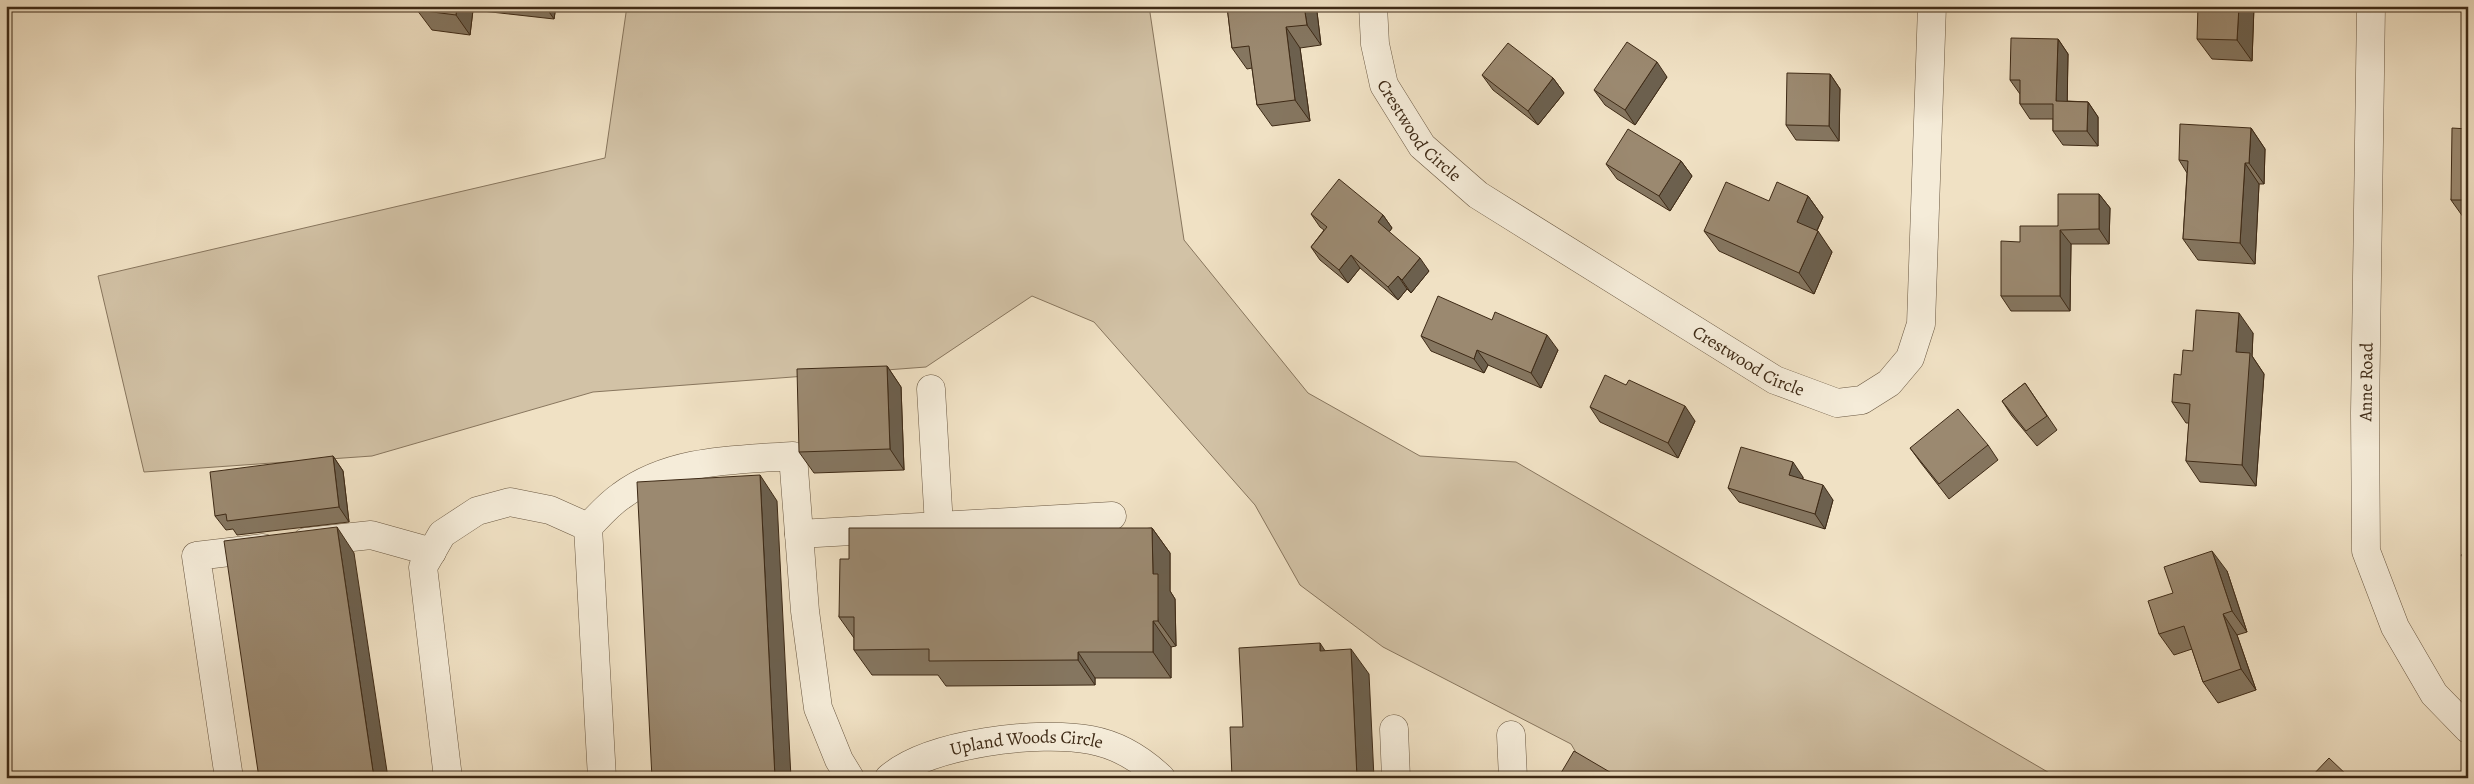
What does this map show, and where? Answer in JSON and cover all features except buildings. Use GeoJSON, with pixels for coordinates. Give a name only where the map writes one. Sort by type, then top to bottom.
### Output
{"type":"FeatureCollection","features":[{"type":"Feature","properties":{"kind":"street","name":"Crestwood Circle"},"geometry":{"type":"LineString","coordinates":[[1373,6],[1376,44],[1384,85],[1422,146],[1478,195],[1775,380],[1837,403],[1862,400],[1890,383],[1910,358],[1921,324],[1932,6]]}},
{"type":"Feature","properties":{"kind":"street","name":"Anne Road"},"geometry":{"type":"LineString","coordinates":[[2371,6],[2365,413],[2366,551],[2395,627],[2434,694],[2468,729]]}},
{"type":"Feature","properties":{"kind":"street"},"geometry":{"type":"LineString","coordinates":[[931,389],[939,526]]}},
{"type":"Feature","properties":{"kind":"street"},"geometry":{"type":"LineString","coordinates":[[602,778],[588,527],[620,496],[645,481],[692,464],[794,456],[805,611],[818,708],[839,760],[850,778]]}},
{"type":"Feature","properties":{"kind":"street"},"geometry":{"type":"LineString","coordinates":[[448,778],[423,567],[442,534],[477,511],[510,502],[550,510],[588,527]]}},
{"type":"Feature","properties":{"kind":"street"},"geometry":{"type":"LineString","coordinates":[[799,534],[1112,516]]}},
{"type":"Feature","properties":{"kind":"street"},"geometry":{"type":"LineString","coordinates":[[228,778],[196,556],[371,535],[432,552]]}},
{"type":"Feature","properties":{"kind":"street"},"geometry":{"type":"LineString","coordinates":[[1394,729],[1396,778]]}},
{"type":"Feature","properties":{"kind":"street"},"geometry":{"type":"LineString","coordinates":[[1511,735],[1512,778]]}},
{"type":"Feature","properties":{"kind":"street","name":"Upland Woods Circle"},"geometry":{"type":"LineString","coordinates":[[889,778],[897,771],[929,757],[975,743],[992,740],[1070,737],[1093,740],[1117,748],[1139,759],[1161,778]]}},
{"type":"Feature","properties":{"kind":"shaded area"},"geometry":{"type":"Polygon","coordinates":[[[627,6],[1149,6],[1184,240],[1308,393],[1420,456],[1516,462],[2058,778],[1610,778],[1581,761],[1571,744],[1383,647],[1300,585],[1255,505],[1094,322],[1032,296],[926,367],[593,392],[372,456],[144,472],[98,276],[605,158],[627,6]]]}}]}
